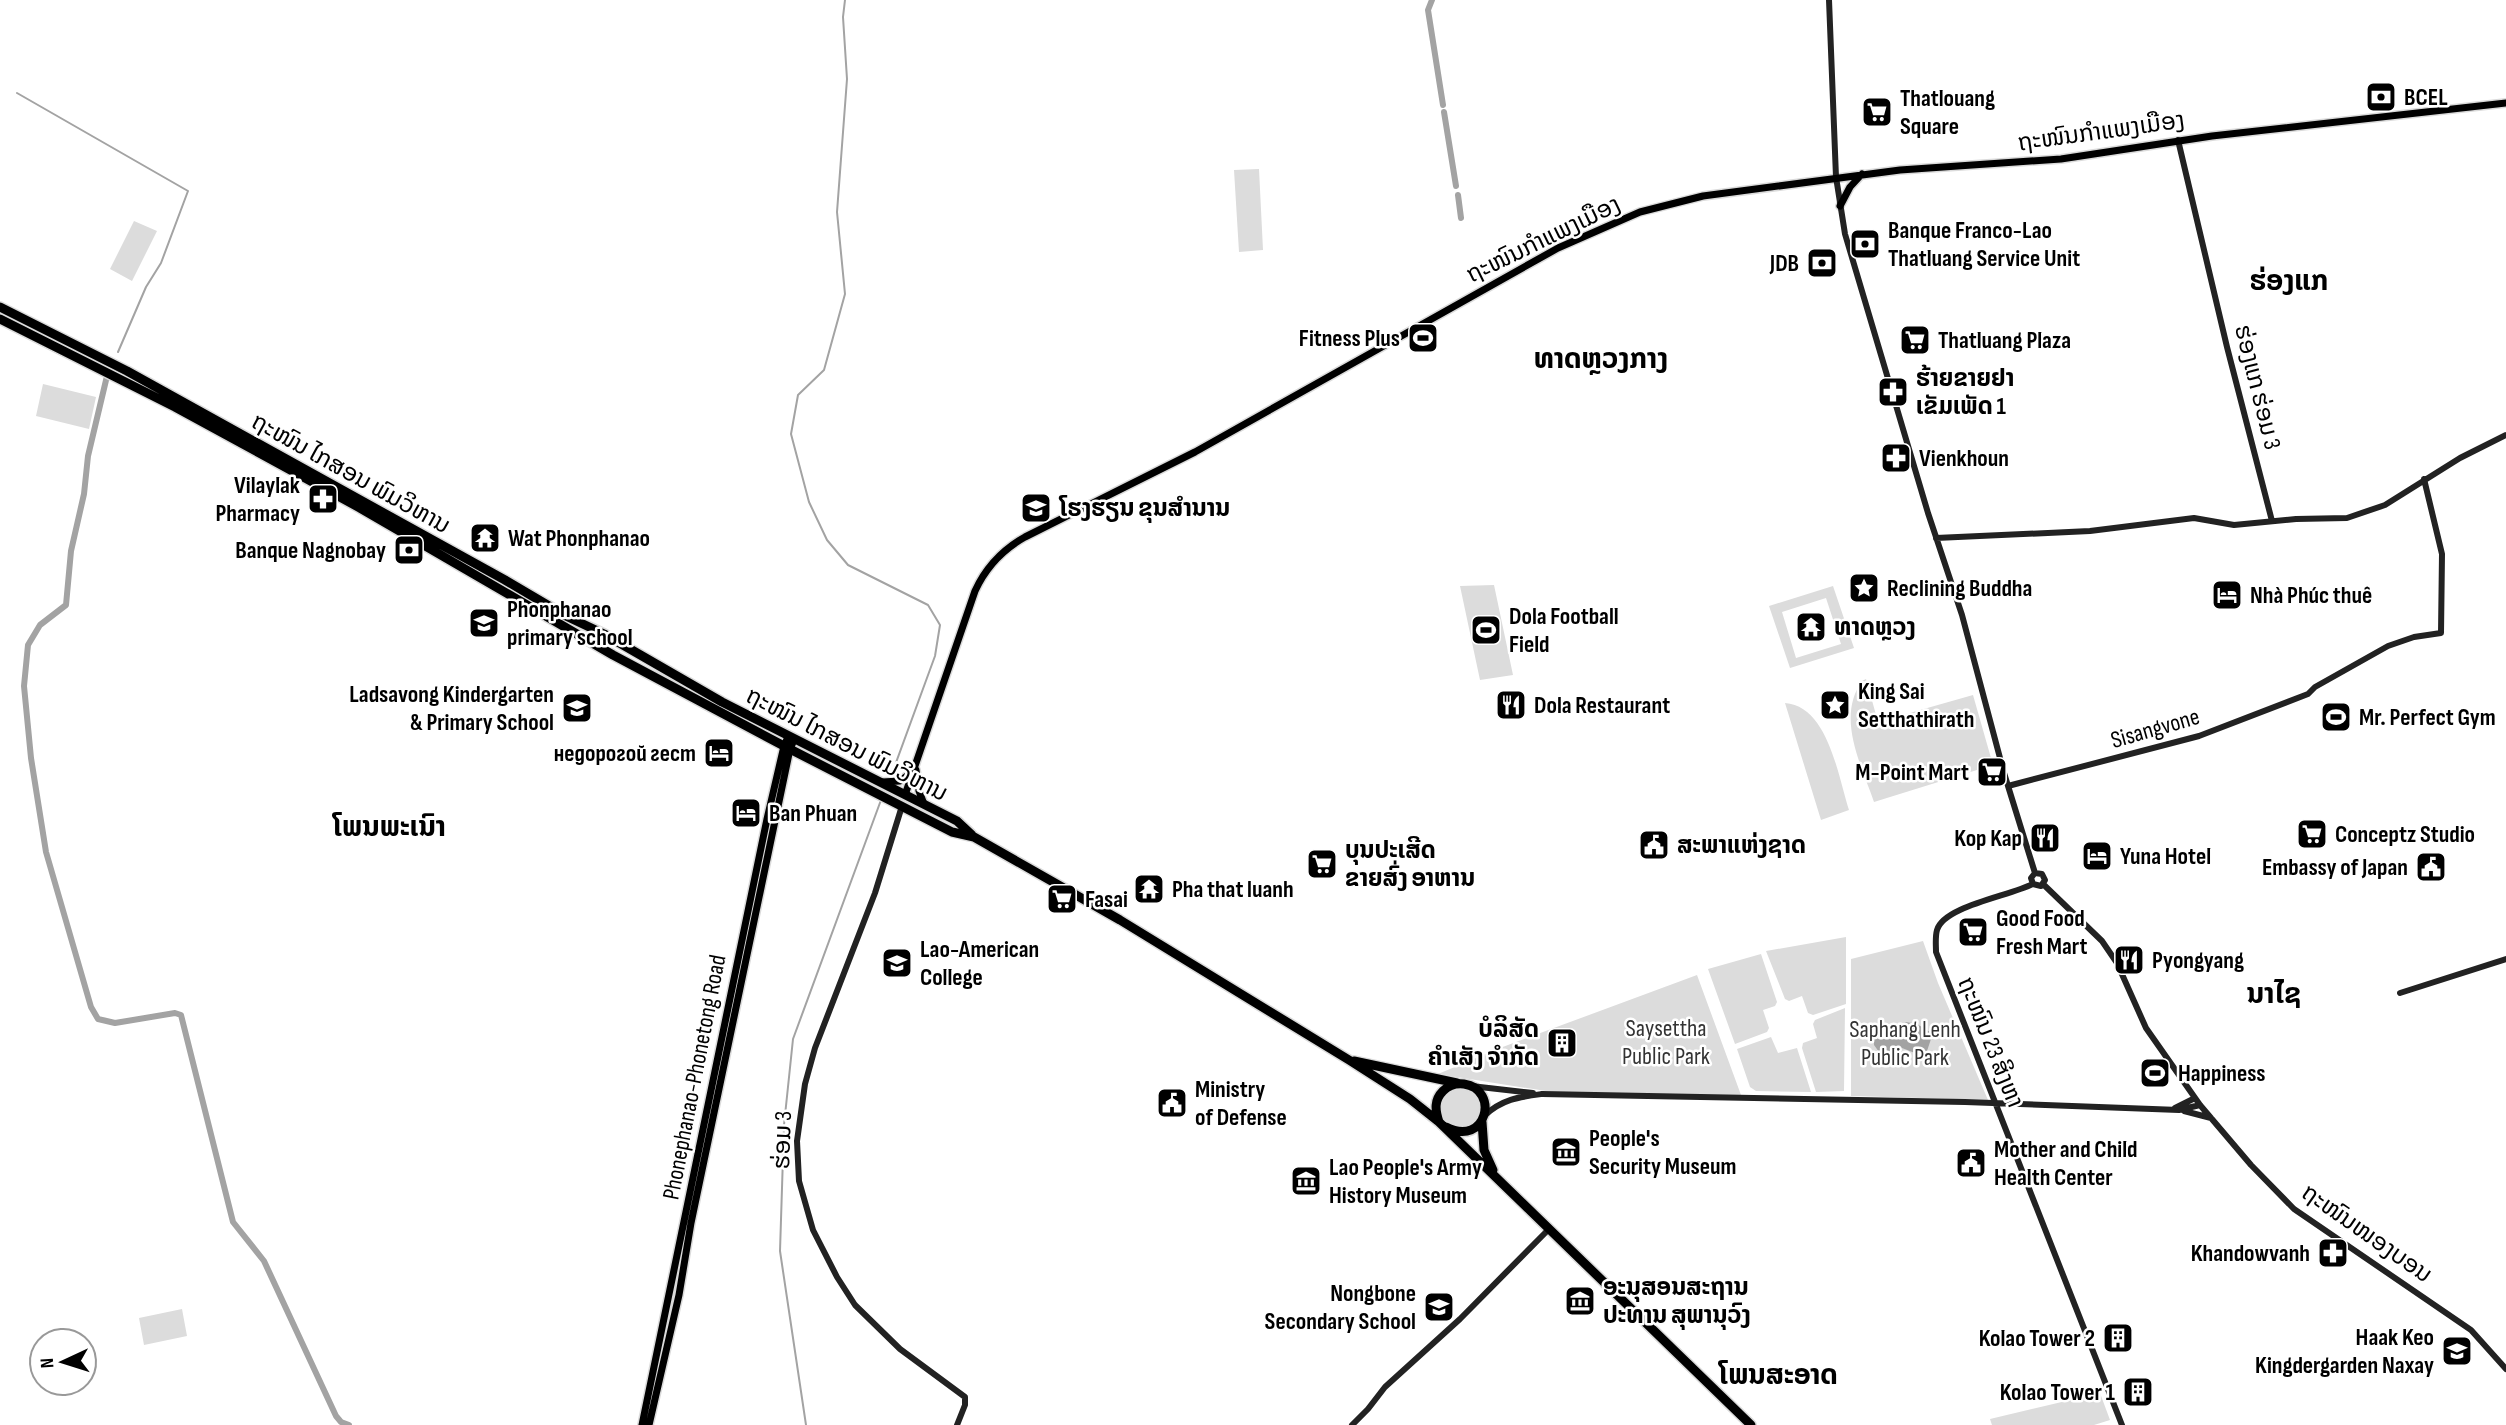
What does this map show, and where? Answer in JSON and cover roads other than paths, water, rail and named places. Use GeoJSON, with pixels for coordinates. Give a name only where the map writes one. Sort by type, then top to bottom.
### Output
{"type":"FeatureCollection","features":[{"type":"Feature","properties":{"kind":"highway","name":"ຖະໜົນ ໄກສອນ ພົມວິຫານ"},"geometry":{"type":"LineString","coordinates":[[0,307],[136,376],[566,616],[604,634],[789,743]]}},
{"type":"Feature","properties":{"kind":"highway","name":"ຖະໜົນ ໄກສອນ ພົມວິຫານ"},"geometry":{"type":"LineString","coordinates":[[0,319],[123,380],[316,483],[613,655],[789,743],[957,821],[974,837],[1120,920],[1349,1060],[1443,1124],[1751,1425]]}},
{"type":"Feature","properties":{"kind":"highway","name":"ຖະໜົນ ໄກສອນ ພົມວິຫານ"},"geometry":{"type":"LineString","coordinates":[[875,784],[892,801],[952,832],[974,837]]}},
{"type":"Feature","properties":{"kind":"highway"},"geometry":{"type":"LineString","coordinates":[[902,806],[905,795]]}},
{"type":"Feature","properties":{"kind":"highway","name":"ຖະໜົນ ໄກສອນ ພົມວິຫານ"},"geometry":{"type":"LineString","coordinates":[[1349,1060],[1465,1085]]}},
{"type":"Feature","properties":{"kind":"highway"},"geometry":{"type":"LineString","coordinates":[[1465,1085],[1483,1097],[1483,1119],[1474,1129],[1463,1132],[1443,1124],[1436,1104],[1447,1087],[1465,1085]]}},
{"type":"Feature","properties":{"kind":"highway","name":"ຖະໜົນ ໄກສອນ ພົມວິຫານ"},"geometry":{"type":"LineString","coordinates":[[1483,1119],[1484,1150],[1504,1191],[1745,1425]]}},
{"type":"Feature","properties":{"kind":"main road","name":"ຖະໜົນກຳແພງເມືອງ"},"geometry":{"type":"LineString","coordinates":[[905,795],[981,578],[1002,552],[1195,452],[1443,311],[1558,248],[1602,228],[1640,212],[1681,201],[1836,177],[2040,161],[2178,140],[2506,103]]}},
{"type":"Feature","properties":{"kind":"main road"},"geometry":{"type":"LineString","coordinates":[[1840,206],[1850,187],[1862,174]]}},
{"type":"Feature","properties":{"kind":"main road","name":"Phonephanao-Phonetong Road"},"geometry":{"type":"LineString","coordinates":[[642,1425],[688,1223],[731,990],[789,743]]}},
{"type":"Feature","properties":{"kind":"main road"},"geometry":{"type":"LineString","coordinates":[[875,784],[900,781],[916,765]]}},
{"type":"Feature","properties":{"kind":"main road"},"geometry":{"type":"LineString","coordinates":[[916,765],[919,791],[924,804]]}},
{"type":"Feature","properties":{"kind":"main road","name":"Phonephanao-Phonetong Road"},"geometry":{"type":"LineString","coordinates":[[649,1425],[679,1295],[688,1223]]}},
{"type":"Feature","properties":{"kind":"street"},"geometry":{"type":"LineString","coordinates":[[1829,0],[1836,177],[1852,261],[1969,641],[2008,786],[2035,873]]}},
{"type":"Feature","properties":{"kind":"street","name":"ຮ່ອງແກ ຮ່ອມ 3"},"geometry":{"type":"LineString","coordinates":[[2178,140],[2272,521]]}},
{"type":"Feature","properties":{"kind":"street"},"geometry":{"type":"LineString","coordinates":[[1936,538],[2090,531],[2193,518],[2234,525],[2357,516],[2385,505],[2460,458],[2506,436]]}},
{"type":"Feature","properties":{"kind":"street","name":"Sisangvone"},"geometry":{"type":"LineString","coordinates":[[2008,786],[2189,739],[2308,694],[2315,687],[2388,646],[2441,633],[2442,554],[2424,479]]}},
{"type":"Feature","properties":{"kind":"street","name":"ຮ່ອມ 3"},"geometry":{"type":"LineString","coordinates":[[902,806],[875,893],[815,1048],[804,1084],[797,1141],[799,1181],[813,1230],[837,1277],[855,1304],[900,1349],[965,1397],[965,1405],[957,1425]]}},
{"type":"Feature","properties":{"kind":"street"},"geometry":{"type":"LineString","coordinates":[[2035,873],[2044,876],[2043,884],[2033,884],[2031,878],[2035,873]]}},
{"type":"Feature","properties":{"kind":"street","name":"ຖະໜົນ 23 ສິງຫາ"},"geometry":{"type":"LineString","coordinates":[[2033,884],[1955,911],[1937,928],[1936,952],[2122,1425]]}},
{"type":"Feature","properties":{"kind":"street","name":"ຖະໜົນໜອງບອນ"},"geometry":{"type":"LineString","coordinates":[[2043,884],[2084,921],[2110,951],[2146,1028],[2194,1098],[2250,1164],[2294,1209],[2458,1319],[2491,1350],[2506,1369]]}},
{"type":"Feature","properties":{"kind":"street"},"geometry":{"type":"LineString","coordinates":[[2400,993],[2506,959]]}},
{"type":"Feature","properties":{"kind":"street"},"geometry":{"type":"LineString","coordinates":[[1465,1085],[1542,1094],[2175,1110],[2211,1118]]}},
{"type":"Feature","properties":{"kind":"street"},"geometry":{"type":"LineString","coordinates":[[1483,1119],[1507,1099],[1542,1094]]}},
{"type":"Feature","properties":{"kind":"street"},"geometry":{"type":"LineString","coordinates":[[2175,1110],[2194,1098]]}},
{"type":"Feature","properties":{"kind":"street"},"geometry":{"type":"LineString","coordinates":[[2175,1110],[2200,1105]]}},
{"type":"Feature","properties":{"kind":"street"},"geometry":{"type":"LineString","coordinates":[[1352,1425],[1385,1387],[1445,1334],[1547,1231]]}},
{"type":"Feature","properties":{"kind":"waterway"},"geometry":{"type":"LineString","coordinates":[[845,0],[843,17],[847,79],[837,212],[845,294],[824,370],[798,395],[791,434],[809,502],[827,540],[848,565],[928,605],[940,625],[935,656],[890,779]]}},
{"type":"Feature","properties":{"kind":"waterway"},"geometry":{"type":"LineString","coordinates":[[1432,0],[1428,10],[1443,105]]}},
{"type":"Feature","properties":{"kind":"waterway"},"geometry":{"type":"LineString","coordinates":[[17,93],[188,191],[161,263],[146,287],[118,352]]}},
{"type":"Feature","properties":{"kind":"waterway"},"geometry":{"type":"LineString","coordinates":[[1444,112],[1456,186]]}},
{"type":"Feature","properties":{"kind":"waterway"},"geometry":{"type":"LineString","coordinates":[[1458,195],[1461,218]]}},
{"type":"Feature","properties":{"kind":"waterway"},"geometry":{"type":"LineString","coordinates":[[107,376],[88,456],[84,494],[71,551],[66,605],[40,625],[28,645],[24,686],[31,758],[46,852],[91,1007],[98,1019],[115,1023],[175,1013],[181,1015],[233,1222],[264,1261],[336,1416],[349,1425]]}},
{"type":"Feature","properties":{"kind":"waterway"},"geometry":{"type":"LineString","coordinates":[[806,1425],[780,1251],[784,1125],[793,1039],[881,800]]}},
{"type":"Feature","properties":{"kind":"place","name":"BCEL"},"geometry":{"type":"Point","coordinates":[2381,97]}},
{"type":"Feature","properties":{"kind":"place","name":"Thatlouang Square"},"geometry":{"type":"Point","coordinates":[1877,112]}},
{"type":"Feature","properties":{"kind":"place","name":"Banque Franco-Lao Thatluang Service Unit"},"geometry":{"type":"Point","coordinates":[1865,244]}},
{"type":"Feature","properties":{"kind":"place","name":"JDB"},"geometry":{"type":"Point","coordinates":[1822,263]}},
{"type":"Feature","properties":{"kind":"place","name":"Fitness Plus"},"geometry":{"type":"Point","coordinates":[1423,338]}},
{"type":"Feature","properties":{"kind":"place","name":"Thatluang Plaza"},"geometry":{"type":"Point","coordinates":[1915,340]}},
{"type":"Feature","properties":{"kind":"place","name":"ຮ້າຍຂາຍຢາ ເຂັມເພັດ 1"},"geometry":{"type":"Point","coordinates":[1893,392]}},
{"type":"Feature","properties":{"kind":"place","name":"Vienkhoun"},"geometry":{"type":"Point","coordinates":[1896,458]}},
{"type":"Feature","properties":{"kind":"place","name":"Vilaylak Pharmacy"},"geometry":{"type":"Point","coordinates":[323,499]}},
{"type":"Feature","properties":{"kind":"place","name":"ໂຮງຮຽນ ຂຸນສຳນານ"},"geometry":{"type":"Point","coordinates":[1036,508]}},
{"type":"Feature","properties":{"kind":"place","name":"Wat Phonphanao"},"geometry":{"type":"Point","coordinates":[485,538]}},
{"type":"Feature","properties":{"kind":"place","name":"Banque Nagnobay"},"geometry":{"type":"Point","coordinates":[409,550]}},
{"type":"Feature","properties":{"kind":"place","name":"Reclining Buddha"},"geometry":{"type":"Point","coordinates":[1864,588]}},
{"type":"Feature","properties":{"kind":"place","name":"Nhà Phúc thuê"},"geometry":{"type":"Point","coordinates":[2227,595]}},
{"type":"Feature","properties":{"kind":"place","name":"Phonphanao primary school"},"geometry":{"type":"Point","coordinates":[484,623]}},
{"type":"Feature","properties":{"kind":"place","name":"ທາດຫຼວງ"},"geometry":{"type":"Point","coordinates":[1811,627]}},
{"type":"Feature","properties":{"kind":"place","name":"Dola Football Field"},"geometry":{"type":"Point","coordinates":[1486,630]}},
{"type":"Feature","properties":{"kind":"place","name":"Dola Restaurant"},"geometry":{"type":"Point","coordinates":[1511,705]}},
{"type":"Feature","properties":{"kind":"place","name":"King Sai Setthathirath"},"geometry":{"type":"Point","coordinates":[1835,705]}},
{"type":"Feature","properties":{"kind":"place","name":"Ladsavong Kindergarten & Primary School"},"geometry":{"type":"Point","coordinates":[577,708]}},
{"type":"Feature","properties":{"kind":"place","name":"Mr. Perfect Gym"},"geometry":{"type":"Point","coordinates":[2336,717]}},
{"type":"Feature","properties":{"kind":"place","name":"недорогой гест"},"geometry":{"type":"Point","coordinates":[719,753]}},
{"type":"Feature","properties":{"kind":"place","name":"M-Point Mart"},"geometry":{"type":"Point","coordinates":[1992,772]}},
{"type":"Feature","properties":{"kind":"place","name":"Ban Phuan"},"geometry":{"type":"Point","coordinates":[746,813]}},
{"type":"Feature","properties":{"kind":"place","name":"Conceptz Studio"},"geometry":{"type":"Point","coordinates":[2312,834]}},
{"type":"Feature","properties":{"kind":"place","name":"Kop Kap"},"geometry":{"type":"Point","coordinates":[2045,838]}},
{"type":"Feature","properties":{"kind":"place","name":"ສະພາແຫ່ງຊາດ"},"geometry":{"type":"Point","coordinates":[1654,845]}},
{"type":"Feature","properties":{"kind":"place","name":"Yuna Hotel"},"geometry":{"type":"Point","coordinates":[2097,856]}},
{"type":"Feature","properties":{"kind":"place","name":"ບຸນປະເສີດ ຂາຍສົ່ງ ອາຫານ"},"geometry":{"type":"Point","coordinates":[1322,864]}},
{"type":"Feature","properties":{"kind":"place","name":"Embassy of Japan"},"geometry":{"type":"Point","coordinates":[2431,867]}},
{"type":"Feature","properties":{"kind":"place","name":"Pha that luanh"},"geometry":{"type":"Point","coordinates":[1149,889]}},
{"type":"Feature","properties":{"kind":"place","name":"Fasai"},"geometry":{"type":"Point","coordinates":[1062,899]}},
{"type":"Feature","properties":{"kind":"place","name":"Good Food Fresh Mart"},"geometry":{"type":"Point","coordinates":[1973,932]}},
{"type":"Feature","properties":{"kind":"place","name":"Pyongyang"},"geometry":{"type":"Point","coordinates":[2129,960]}},
{"type":"Feature","properties":{"kind":"place","name":"Lao-American College"},"geometry":{"type":"Point","coordinates":[897,963]}},
{"type":"Feature","properties":{"kind":"place","name":"ບໍລິສັດ ຄຳເສັງ ຈຳກັດ"},"geometry":{"type":"Point","coordinates":[1562,1043]}},
{"type":"Feature","properties":{"kind":"place","name":"Happiness"},"geometry":{"type":"Point","coordinates":[2155,1073]}},
{"type":"Feature","properties":{"kind":"place","name":"Ministry of Defense"},"geometry":{"type":"Point","coordinates":[1172,1103]}},
{"type":"Feature","properties":{"kind":"place","name":"People's Security Museum"},"geometry":{"type":"Point","coordinates":[1566,1152]}},
{"type":"Feature","properties":{"kind":"place","name":"Mother and Child Health Center"},"geometry":{"type":"Point","coordinates":[1971,1163]}},
{"type":"Feature","properties":{"kind":"place","name":"Lao People's Army History Museum"},"geometry":{"type":"Point","coordinates":[1306,1181]}},
{"type":"Feature","properties":{"kind":"place","name":"Khandowvanh"},"geometry":{"type":"Point","coordinates":[2333,1253]}},
{"type":"Feature","properties":{"kind":"place","name":"ອະນຸສອນສະຖານ ປະທານ ສຸພານຸວົງ"},"geometry":{"type":"Point","coordinates":[1580,1301]}},
{"type":"Feature","properties":{"kind":"place","name":"Nongbone Secondary School"},"geometry":{"type":"Point","coordinates":[1439,1307]}},
{"type":"Feature","properties":{"kind":"place","name":"Kolao Tower 2"},"geometry":{"type":"Point","coordinates":[2118,1338]}},
{"type":"Feature","properties":{"kind":"place","name":"Haak Keo Kingdergarden Naxay"},"geometry":{"type":"Point","coordinates":[2457,1351]}},
{"type":"Feature","properties":{"kind":"place","name":"Kolao Tower 1"},"geometry":{"type":"Point","coordinates":[2138,1392]}},
{"type":"Feature","properties":{"kind":"district","name":"ຮ່ອງແກ"},"geometry":{"type":"Point","coordinates":[2289,280]}},
{"type":"Feature","properties":{"kind":"district","name":"ທາດຫຼວງກາງ"},"geometry":{"type":"Point","coordinates":[1601,358]}},
{"type":"Feature","properties":{"kind":"district","name":"ໂພນພະເນົາ"},"geometry":{"type":"Point","coordinates":[389,826]}},
{"type":"Feature","properties":{"kind":"district","name":"ນາໄຊ"},"geometry":{"type":"Point","coordinates":[2274,993]}},
{"type":"Feature","properties":{"kind":"district","name":"ໂພນສະອາດ"},"geometry":{"type":"Point","coordinates":[1778,1374]}},
{"type":"Feature","properties":{"kind":"park label","name":"Saysettha Public Park"},"geometry":{"type":"Point","coordinates":[1666,1042]}},
{"type":"Feature","properties":{"kind":"park label","name":"Saphang Lenh Public Park"},"geometry":{"type":"Point","coordinates":[1905,1043]}}]}
